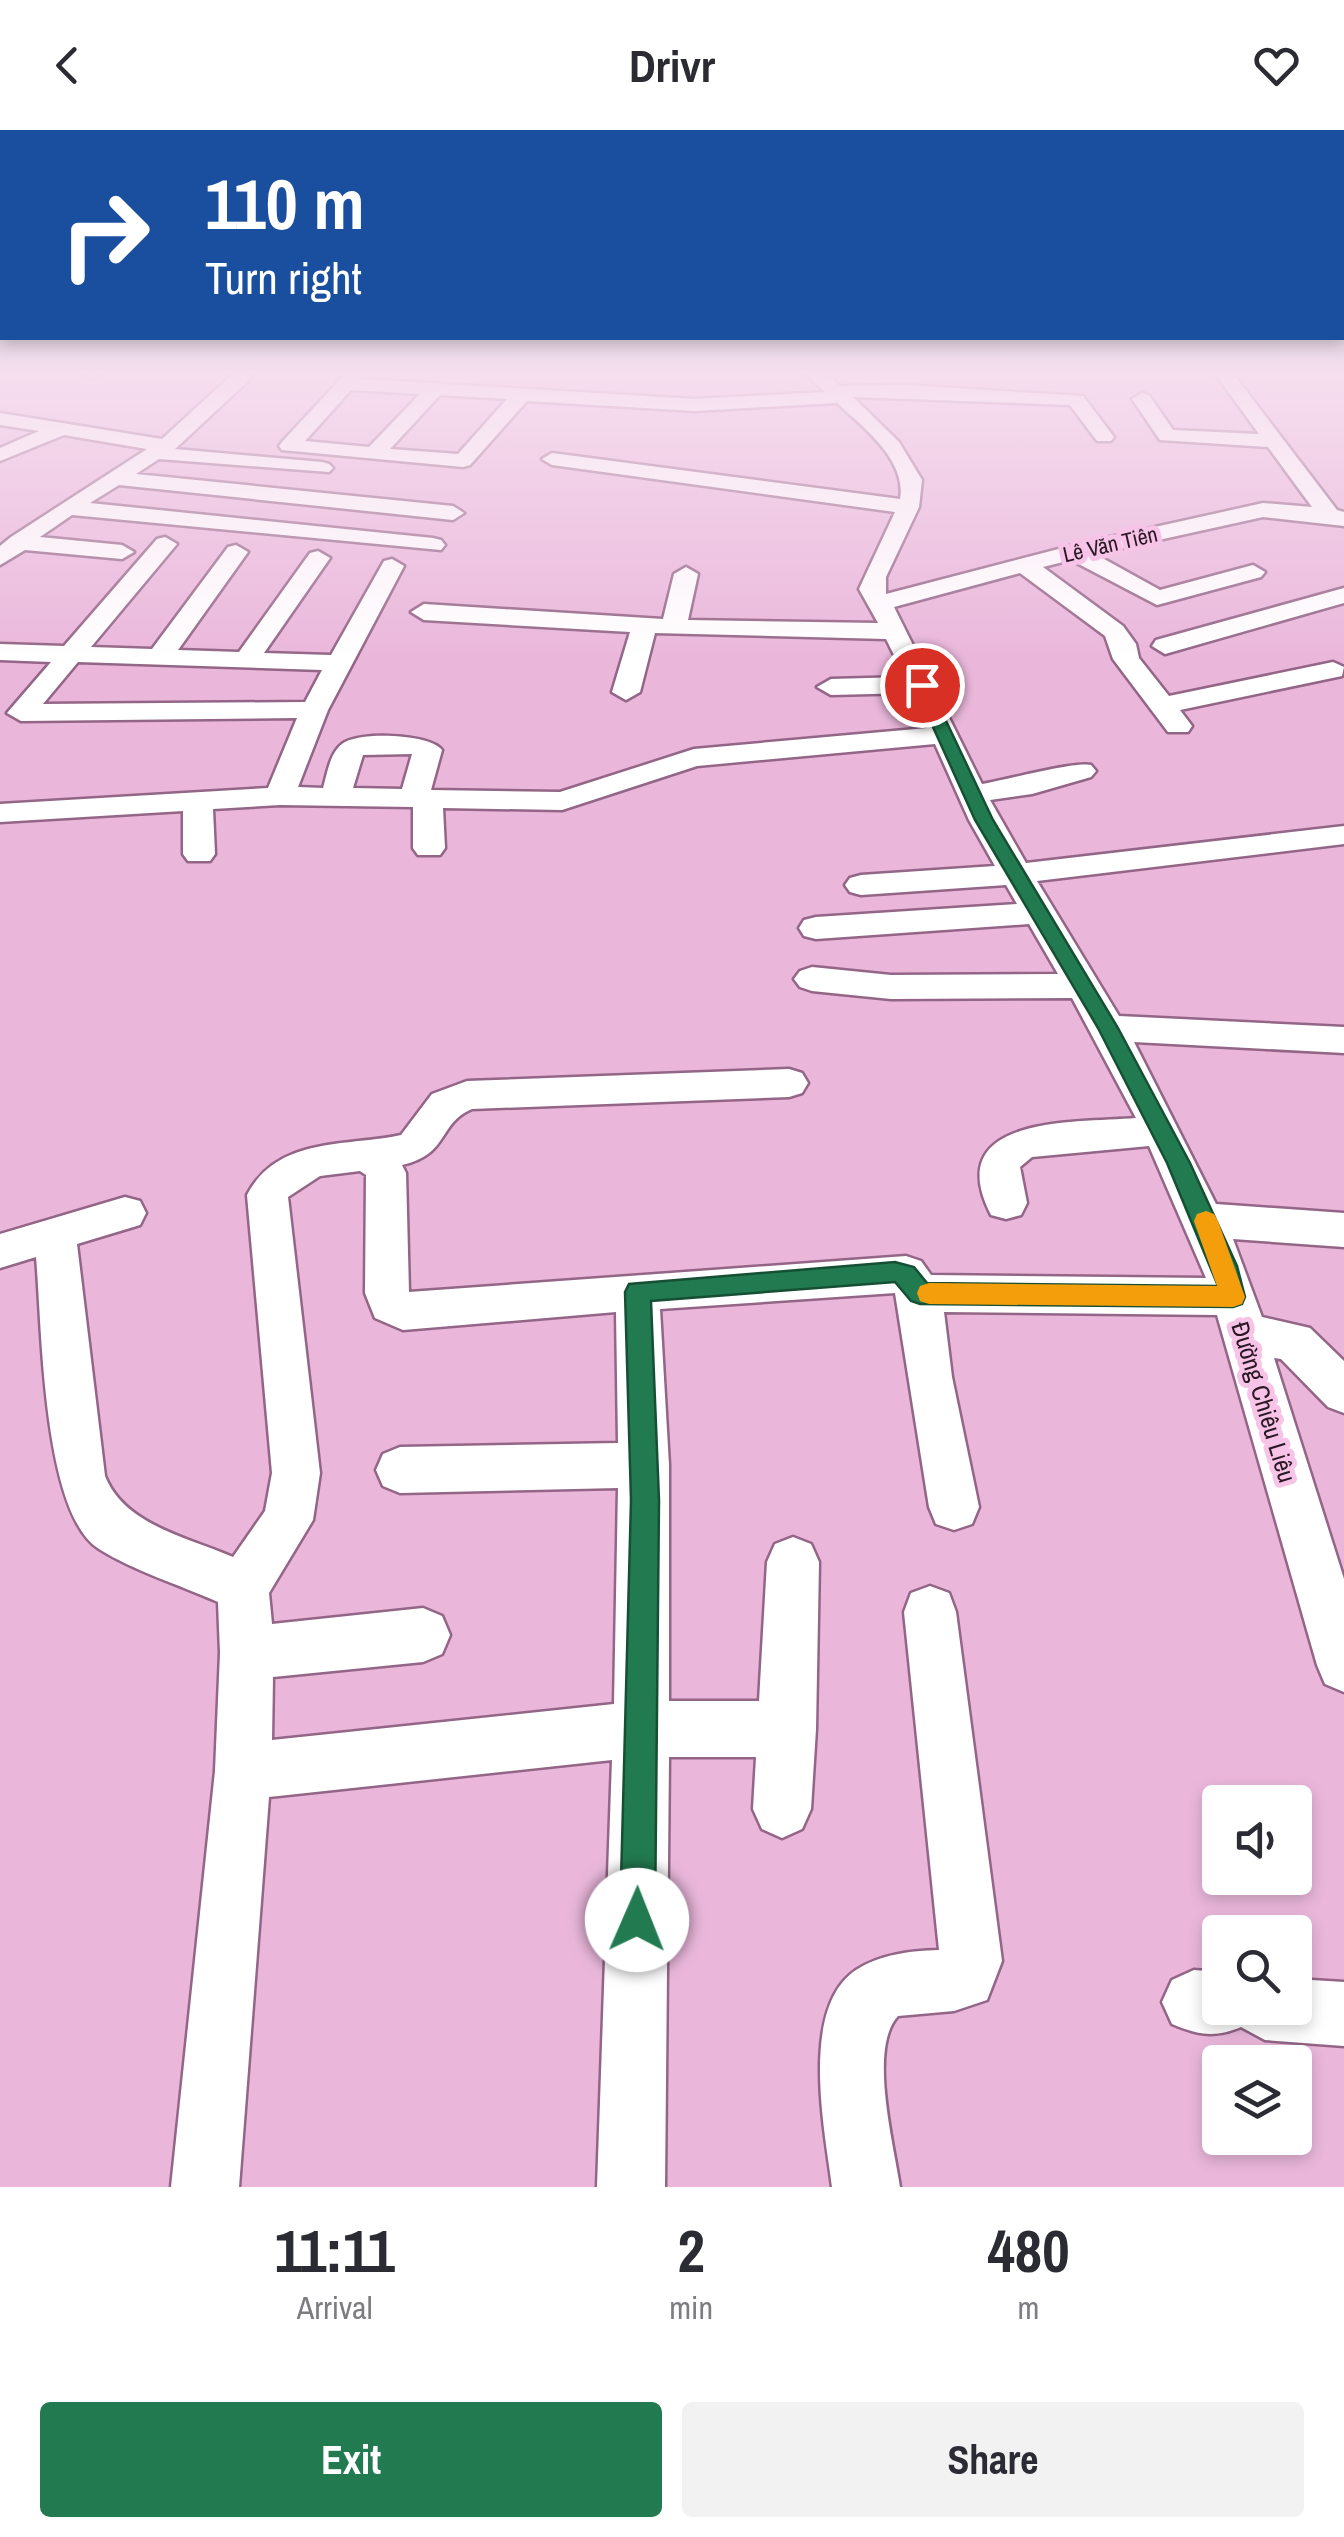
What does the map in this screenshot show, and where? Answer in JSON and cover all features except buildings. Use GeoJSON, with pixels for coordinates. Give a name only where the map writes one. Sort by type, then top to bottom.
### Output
{"type":"FeatureCollection","features":[{"type":"Feature","properties":{"kind":"street"},"geometry":{"type":"LineString","coordinates":[[0,558],[16,531],[42,524],[133,467]]}},
{"type":"Feature","properties":{"kind":"street"},"geometry":{"type":"LineString","coordinates":[[325,467],[479,483]]}},
{"type":"Feature","properties":{"kind":"street"},"geometry":{"type":"LineString","coordinates":[[619,467],[907,506]]}},
{"type":"Feature","properties":{"kind":"street"},"geometry":{"type":"LineString","coordinates":[[887,617],[871,589],[874,573],[907,506],[914,482],[905,467]]}},
{"type":"Feature","properties":{"kind":"street"},"geometry":{"type":"LineString","coordinates":[[1293,467],[1339,517]]}},
{"type":"Feature","properties":{"kind":"street"},"geometry":{"type":"LineString","coordinates":[[115,478],[453,513]]}},
{"type":"Feature","properties":{"kind":"street"},"geometry":{"type":"LineString","coordinates":[[70,508],[433,546]]}},
{"type":"Feature","properties":{"kind":"street","name":"Lê Văn Tiên"},"geometry":{"type":"LineString","coordinates":[[424,612],[674,627],[887,617],[1024,565],[1263,510],[1339,517]]}},
{"type":"Feature","properties":{"kind":"street"},"geometry":{"type":"LineString","coordinates":[[16,531],[122,552]]}},
{"type":"Feature","properties":{"kind":"street"},"geometry":{"type":"LineString","coordinates":[[165,544],[21,713],[314,710]]}},
{"type":"Feature","properties":{"kind":"street"},"geometry":{"type":"LineString","coordinates":[[160,656],[236,552]]}},
{"type":"Feature","properties":{"kind":"street"},"geometry":{"type":"LineString","coordinates":[[1074,552],[1157,598],[1254,572]]}},
{"type":"Feature","properties":{"kind":"street"},"geometry":{"type":"LineString","coordinates":[[246,660],[318,558]]}},
{"type":"Feature","properties":{"kind":"street"},"geometry":{"type":"LineString","coordinates":[[1024,565],[1114,630],[1126,658],[1171,716],[1333,670]]}},
{"type":"Feature","properties":{"kind":"street"},"geometry":{"type":"LineString","coordinates":[[280,796],[314,710],[392,566]]}},
{"type":"Feature","properties":{"kind":"street"},"geometry":{"type":"LineString","coordinates":[[674,627],[686,574]]}},
{"type":"Feature","properties":{"kind":"street"},"geometry":{"type":"LineString","coordinates":[[1166,646],[1344,594]]}},
{"type":"Feature","properties":{"kind":"street","name":"Đường Chiêu Liêu"},"geometry":{"type":"LineString","coordinates":[[887,617],[972,794],[1108,1028],[1206,1220],[1344,1666]]}},
{"type":"Feature","properties":{"kind":"street"},"geometry":{"type":"LineString","coordinates":[[626,692],[644,626]]}},
{"type":"Feature","properties":{"kind":"street"},"geometry":{"type":"LineString","coordinates":[[0,652],[339,663]]}},
{"type":"Feature","properties":{"kind":"street"},"geometry":{"type":"LineString","coordinates":[[831,687],[922,685]]}},
{"type":"Feature","properties":{"kind":"street"},"geometry":{"type":"LineString","coordinates":[[0,813],[280,796],[562,801],[694,758],[945,735]]}},
{"type":"Feature","properties":{"kind":"street"},"geometry":{"type":"LineString","coordinates":[[334,797],[348,754],[355,747],[412,744],[428,750],[421,798],[429,848]]}},
{"type":"Feature","properties":{"kind":"street"},"geometry":{"type":"LineString","coordinates":[[972,794],[1032,785],[1081,772]]}},
{"type":"Feature","properties":{"kind":"street"},"geometry":{"type":"LineString","coordinates":[[198,800],[199,854]]}},
{"type":"Feature","properties":{"kind":"street"},"geometry":{"type":"LineString","coordinates":[[861,886],[1016,874],[1344,835]]}},
{"type":"Feature","properties":{"kind":"street"},"geometry":{"type":"LineString","coordinates":[[816,928],[1040,913]]}},
{"type":"Feature","properties":{"kind":"street"},"geometry":{"type":"LineString","coordinates":[[812,980],[891,986],[1084,986]]}},
{"type":"Feature","properties":{"kind":"street"},"geometry":{"type":"LineString","coordinates":[[1108,1028],[1344,1040]]}},
{"type":"Feature","properties":{"kind":"street"},"geometry":{"type":"LineString","coordinates":[[205,2187],[244,1771],[247,1653],[243,1587],[288,1520],[296,1473],[267,1195],[285,1172],[299,1167],[414,1147],[446,1104],[468,1095],[789,1082]]}},
{"type":"Feature","properties":{"kind":"street"},"geometry":{"type":"LineString","coordinates":[[1006,1203],[999,1165],[1006,1152],[1024,1143],[1162,1130]]}},
{"type":"Feature","properties":{"kind":"street"},"geometry":{"type":"LineString","coordinates":[[374,1156],[386,1173],[387,1293],[391,1305],[403,1311],[906,1274],[920,1293],[928,1377],[954,1506]]}},
{"type":"Feature","properties":{"kind":"street"},"geometry":{"type":"LineString","coordinates":[[0,1252],[125,1213]]}},
{"type":"Feature","properties":{"kind":"street"},"geometry":{"type":"LineString","coordinates":[[1206,1220],[1344,1230]]}},
{"type":"Feature","properties":{"kind":"street"},"geometry":{"type":"LineString","coordinates":[[55,1234],[82,1476],[93,1509],[114,1532],[243,1587]]}},
{"type":"Feature","properties":{"kind":"street"},"geometry":{"type":"LineString","coordinates":[[631,2187],[645,1465],[638,1292]]}},
{"type":"Feature","properties":{"kind":"street"},"geometry":{"type":"LineString","coordinates":[[920,1293],[1238,1315],[1294,1342],[1344,1392]]}},
{"type":"Feature","properties":{"kind":"street"},"geometry":{"type":"LineString","coordinates":[[400,1470],[645,1465]]}},
{"type":"Feature","properties":{"kind":"street"},"geometry":{"type":"LineString","coordinates":[[782,1809],[793,1562]]}},
{"type":"Feature","properties":{"kind":"street"},"geometry":{"type":"LineString","coordinates":[[866,2187],[851,2048],[859,2016],[873,1994],[905,1982],[945,1983],[964,1978],[971,1961],[930,1612]]}},
{"type":"Feature","properties":{"kind":"street"},"geometry":{"type":"LineString","coordinates":[[247,1653],[424,1635]]}},
{"type":"Feature","properties":{"kind":"street"},"geometry":{"type":"LineString","coordinates":[[244,1771],[642,1729],[788,1729]]}},
{"type":"Feature","properties":{"kind":"street"},"geometry":{"type":"LineString","coordinates":[[1312,2012],[1344,2014]]}},
{"type":"Feature","properties":{"kind":"slow traffic"},"geometry":{"type":"LineString","coordinates":[[929,1293],[1233,1297],[1206,1221]]}},
{"type":"Feature","properties":{"kind":"route"},"geometry":{"type":"LineString","coordinates":[[637,1920],[645,1500],[638,1292],[895,1272],[906,1274],[920,1293],[1233,1297],[1206,1220],[1179,1163],[1108,1028],[984,820],[922,685]]}}]}
